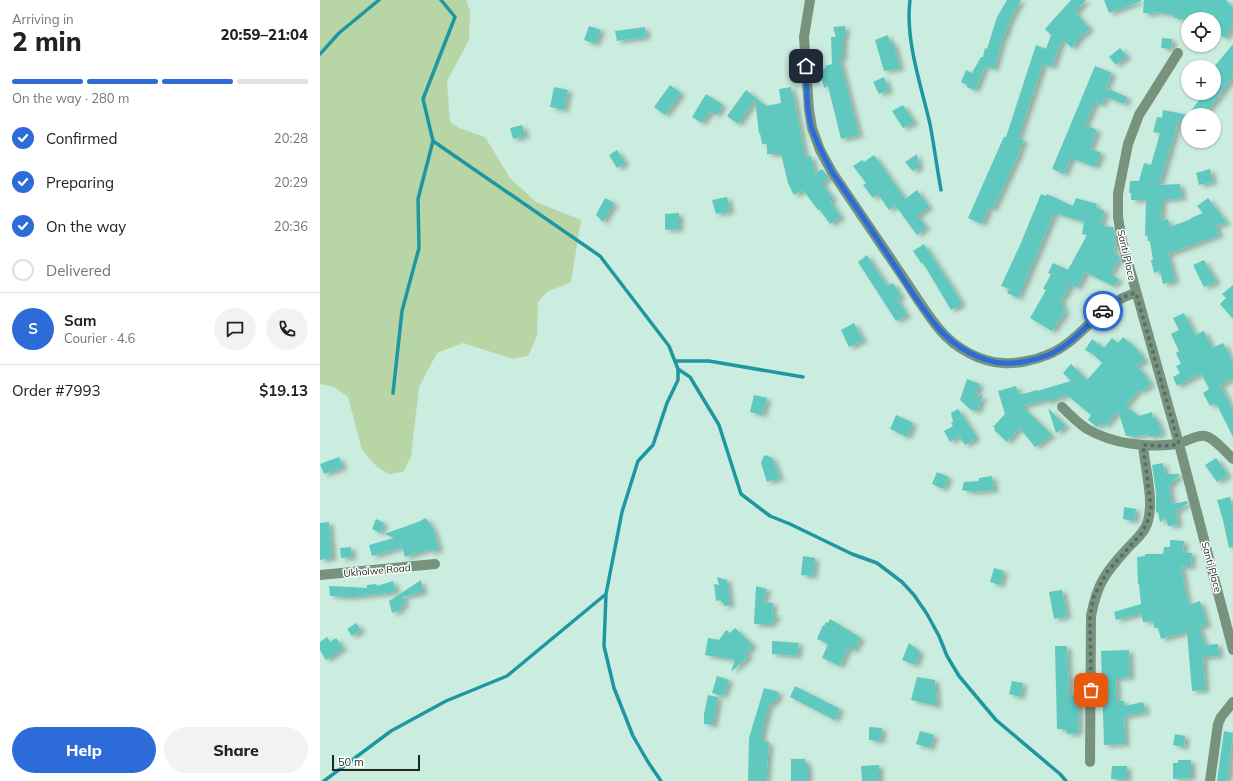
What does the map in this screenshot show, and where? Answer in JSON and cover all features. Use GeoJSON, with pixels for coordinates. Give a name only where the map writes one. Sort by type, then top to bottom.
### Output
{"type":"FeatureCollection","features":[{"type":"Feature","properties":{"kind":"street"},"geometry":{"type":"LineString","coordinates":[[810,0],[804,37],[809,110],[812,128],[820,150],[832,172],[921,304],[940,330],[952,342],[964,350],[994,362],[1004,363],[1037,358],[1049,354],[1067,343],[1113,303],[1127,295],[1136,293]]}},
{"type":"Feature","properties":{"kind":"street","name":"Santi Place"},"geometry":{"type":"LineString","coordinates":[[1178,53],[1139,114],[1128,144],[1118,194],[1118,217],[1122,241],[1179,444],[1233,650]]}},
{"type":"Feature","properties":{"kind":"street"},"geometry":{"type":"LineString","coordinates":[[1062,407],[1076,421],[1088,429],[1116,440],[1143,445],[1164,446],[1179,444],[1203,435],[1214,441],[1233,458]]}},
{"type":"Feature","properties":{"kind":"street"},"geometry":{"type":"LineString","coordinates":[[1090,762],[1090,616],[1094,596],[1100,583],[1107,572],[1141,534],[1147,523],[1151,508],[1143,445]]}},
{"type":"Feature","properties":{"kind":"street","name":"Ukholwe Road"},"geometry":{"type":"LineString","coordinates":[[320,575],[435,564]]}},
{"type":"Feature","properties":{"kind":"street"},"geometry":{"type":"LineString","coordinates":[[1210,781],[1218,724],[1221,716],[1233,702]]}},
{"type":"Feature","properties":{"kind":"green space"},"geometry":{"type":"Polygon","coordinates":[[[320,0],[466,0],[470,11],[469,40],[447,81],[450,122],[459,128],[485,137],[510,178],[536,202],[581,220],[571,282],[547,292],[538,302],[537,336],[528,356],[513,359],[463,343],[437,353],[419,387],[411,457],[403,472],[389,474],[377,467],[362,450],[348,397],[334,387],[320,384],[320,0]]]}},
{"type":"Feature","properties":{"kind":"building"},"geometry":{"type":"Polygon","coordinates":[[[1007,0],[1021,0],[1011,17],[1003,37],[994,69],[985,66],[975,90],[967,87],[967,85],[961,82],[966,70],[972,73],[981,57],[983,57],[997,17],[1007,0]]]}},
{"type":"Feature","properties":{"kind":"building"},"geometry":{"type":"Polygon","coordinates":[[[1071,0],[1086,0],[1075,12],[1090,29],[1080,37],[1072,48],[1062,39],[1052,67],[1043,64],[1018,138],[1024,140],[993,209],[989,207],[982,224],[968,218],[1002,141],[1004,137],[1006,137],[1036,45],[1046,49],[1051,35],[1045,29],[1071,0]]]}},
{"type":"Feature","properties":{"kind":"building"},"geometry":{"type":"Polygon","coordinates":[[[1104,0],[1141,0],[1141,1],[1109,13],[1104,0]]]}},
{"type":"Feature","properties":{"kind":"building"},"geometry":{"type":"Polygon","coordinates":[[[1144,0],[1226,0],[1233,8],[1233,23],[1226,38],[1221,36],[1221,12],[1181,12],[1181,19],[1173,17],[1174,15],[1153,12],[1153,14],[1143,13],[1144,0]]]}},
{"type":"Feature","properties":{"kind":"building"},"geometry":{"type":"Polygon","coordinates":[[[589,26],[601,30],[595,44],[584,40],[589,26]]]}},
{"type":"Feature","properties":{"kind":"building"},"geometry":{"type":"Polygon","coordinates":[[[845,26],[845,37],[843,37],[843,58],[839,58],[859,135],[841,139],[828,86],[824,88],[820,70],[826,68],[825,66],[832,64],[831,37],[836,37],[833,27],[845,26]]]}},
{"type":"Feature","properties":{"kind":"building"},"geometry":{"type":"Polygon","coordinates":[[[645,27],[646,37],[617,41],[615,31],[645,27]]]}},
{"type":"Feature","properties":{"kind":"building"},"geometry":{"type":"Polygon","coordinates":[[[888,35],[890,43],[893,42],[900,68],[884,71],[875,40],[888,35]]]}},
{"type":"Feature","properties":{"kind":"building"},"geometry":{"type":"Polygon","coordinates":[[[1162,38],[1172,39],[1171,49],[1161,48],[1162,38]]]}},
{"type":"Feature","properties":{"kind":"building"},"geometry":{"type":"Polygon","coordinates":[[[1233,44],[1233,77],[1221,93],[1221,60],[1220,60],[1233,44]]]}},
{"type":"Feature","properties":{"kind":"building"},"geometry":{"type":"Polygon","coordinates":[[[1120,48],[1127,56],[1116,65],[1109,57],[1120,48]]]}},
{"type":"Feature","properties":{"kind":"building"},"geometry":{"type":"Polygon","coordinates":[[[1095,66],[1112,73],[1106,88],[1127,97],[1125,104],[1105,97],[1102,105],[1095,102],[1085,125],[1097,130],[1090,148],[1101,153],[1095,167],[1071,158],[1064,174],[1052,169],[1095,66]]]}},
{"type":"Feature","properties":{"kind":"building"},"geometry":{"type":"Polygon","coordinates":[[[884,77],[889,90],[879,94],[873,82],[884,77]]]}},
{"type":"Feature","properties":{"kind":"building"},"geometry":{"type":"Polygon","coordinates":[[[670,85],[681,93],[665,115],[654,107],[670,85]]]}},
{"type":"Feature","properties":{"kind":"building"},"geometry":{"type":"Polygon","coordinates":[[[554,87],[568,90],[564,110],[550,107],[554,87]]]}},
{"type":"Feature","properties":{"kind":"building"},"geometry":{"type":"Polygon","coordinates":[[[791,87],[805,157],[811,156],[815,174],[822,169],[829,178],[822,183],[833,199],[830,201],[841,217],[830,224],[803,190],[794,195],[788,183],[781,154],[767,154],[767,144],[762,144],[760,133],[759,134],[755,99],[738,124],[727,116],[746,90],[766,106],[781,103],[779,89],[791,87]]]}},
{"type":"Feature","properties":{"kind":"building"},"geometry":{"type":"Polygon","coordinates":[[[706,94],[723,105],[716,115],[710,111],[702,123],[692,117],[706,94]]]}},
{"type":"Feature","properties":{"kind":"building"},"geometry":{"type":"Polygon","coordinates":[[[1199,100],[1215,100],[1209,108],[1193,108],[1199,100]]]}},
{"type":"Feature","properties":{"kind":"building"},"geometry":{"type":"Polygon","coordinates":[[[903,105],[914,122],[903,128],[892,111],[903,105]]]}},
{"type":"Feature","properties":{"kind":"building"},"geometry":{"type":"Polygon","coordinates":[[[1163,110],[1181,114],[1181,119],[1177,122],[1159,185],[1180,184],[1182,198],[1162,200],[1161,221],[1168,219],[1170,227],[1191,219],[1203,213],[1197,206],[1208,198],[1227,223],[1216,225],[1219,235],[1168,254],[1175,281],[1163,284],[1160,271],[1154,273],[1151,260],[1153,260],[1150,241],[1148,241],[1147,235],[1145,236],[1146,200],[1131,200],[1131,193],[1129,193],[1130,181],[1139,181],[1144,163],[1151,165],[1160,133],[1153,132],[1157,117],[1162,118],[1163,110]]]}},
{"type":"Feature","properties":{"kind":"building"},"geometry":{"type":"Polygon","coordinates":[[[522,125],[525,136],[513,139],[510,128],[522,125]]]}},
{"type":"Feature","properties":{"kind":"building"},"geometry":{"type":"Polygon","coordinates":[[[617,150],[625,163],[617,168],[609,155],[617,150]]]}},
{"type":"Feature","properties":{"kind":"building"},"geometry":{"type":"Polygon","coordinates":[[[917,154],[919,167],[913,171],[905,162],[917,154]]]}},
{"type":"Feature","properties":{"kind":"building"},"geometry":{"type":"Polygon","coordinates":[[[874,155],[905,199],[917,190],[929,207],[917,215],[926,227],[917,235],[895,205],[889,210],[878,194],[873,198],[863,185],[866,183],[853,166],[862,160],[864,162],[874,155]]]}},
{"type":"Feature","properties":{"kind":"building"},"geometry":{"type":"Polygon","coordinates":[[[1210,169],[1213,182],[1199,185],[1196,173],[1210,169]]]}},
{"type":"Feature","properties":{"kind":"building"},"geometry":{"type":"Polygon","coordinates":[[[1041,194],[1046,196],[1047,194],[1073,206],[1076,198],[1097,204],[1096,208],[1105,211],[1101,222],[1103,223],[1102,226],[1113,227],[1115,240],[1114,253],[1120,257],[1110,274],[1119,279],[1113,286],[1085,272],[1077,288],[1071,284],[1060,302],[1064,304],[1062,308],[1066,311],[1052,331],[1030,318],[1046,290],[1043,289],[1051,274],[1048,273],[1053,263],[1068,270],[1087,235],[1082,234],[1084,222],[1054,213],[1018,298],[1007,293],[1009,289],[1001,286],[1041,194]]]}},
{"type":"Feature","properties":{"kind":"building"},"geometry":{"type":"Polygon","coordinates":[[[727,197],[730,211],[716,214],[712,200],[727,197]]]}},
{"type":"Feature","properties":{"kind":"building"},"geometry":{"type":"Polygon","coordinates":[[[605,198],[614,203],[603,222],[596,215],[605,198]]]}},
{"type":"Feature","properties":{"kind":"building"},"geometry":{"type":"Polygon","coordinates":[[[679,213],[679,229],[665,230],[665,214],[679,213]]]}},
{"type":"Feature","properties":{"kind":"building"},"geometry":{"type":"Polygon","coordinates":[[[924,244],[962,304],[951,310],[923,263],[922,264],[913,251],[924,244]]]}},
{"type":"Feature","properties":{"kind":"building"},"geometry":{"type":"Polygon","coordinates":[[[867,255],[887,286],[893,283],[901,296],[897,299],[907,315],[896,321],[858,262],[867,255]]]}},
{"type":"Feature","properties":{"kind":"building"},"geometry":{"type":"Polygon","coordinates":[[[1204,260],[1216,282],[1204,287],[1193,265],[1204,260]]]}},
{"type":"Feature","properties":{"kind":"building"},"geometry":{"type":"Polygon","coordinates":[[[1233,285],[1233,319],[1220,304],[1226,298],[1222,294],[1233,285]]]}},
{"type":"Feature","properties":{"kind":"building"},"geometry":{"type":"Polygon","coordinates":[[[1184,313],[1195,335],[1204,331],[1212,348],[1223,343],[1233,362],[1233,378],[1220,385],[1233,410],[1233,437],[1216,403],[1210,406],[1203,393],[1209,389],[1201,373],[1177,386],[1173,377],[1180,373],[1176,366],[1181,364],[1176,353],[1179,351],[1171,334],[1179,330],[1173,318],[1184,313]]]}},
{"type":"Feature","properties":{"kind":"building"},"geometry":{"type":"Polygon","coordinates":[[[854,323],[863,340],[849,347],[841,330],[854,323]]]}},
{"type":"Feature","properties":{"kind":"building"},"geometry":{"type":"Polygon","coordinates":[[[1123,337],[1137,349],[1145,360],[1136,366],[1142,371],[1151,384],[1141,392],[1139,389],[1125,406],[1139,416],[1152,412],[1153,418],[1156,417],[1162,434],[1150,437],[1147,434],[1133,437],[1126,436],[1118,411],[1105,426],[1101,423],[1097,427],[1088,420],[1091,415],[1068,396],[1069,394],[1046,402],[1045,400],[1022,406],[1052,435],[1035,447],[1019,428],[1007,442],[994,430],[995,428],[993,427],[1005,414],[998,391],[1016,386],[1019,395],[1071,381],[1063,373],[1071,364],[1087,380],[1102,363],[1094,355],[1085,350],[1092,339],[1104,348],[1112,338],[1118,343],[1123,337]]]}},
{"type":"Feature","properties":{"kind":"building"},"geometry":{"type":"Polygon","coordinates":[[[967,379],[980,384],[975,397],[983,395],[977,411],[971,410],[960,400],[967,379]]]}},
{"type":"Feature","properties":{"kind":"building"},"geometry":{"type":"Polygon","coordinates":[[[754,395],[767,398],[762,415],[750,412],[754,395]]]}},
{"type":"Feature","properties":{"kind":"building"},"geometry":{"type":"Polygon","coordinates":[[[1048,408],[1066,426],[1056,433],[1048,408]]]}},
{"type":"Feature","properties":{"kind":"building"},"geometry":{"type":"Polygon","coordinates":[[[958,409],[975,435],[975,439],[965,445],[959,436],[950,442],[944,431],[953,426],[951,423],[953,422],[951,413],[958,409]]]}},
{"type":"Feature","properties":{"kind":"building"},"geometry":{"type":"Polygon","coordinates":[[[896,415],[913,423],[907,437],[890,429],[896,415]]]}},
{"type":"Feature","properties":{"kind":"building"},"geometry":{"type":"Polygon","coordinates":[[[766,455],[772,458],[780,478],[767,482],[761,463],[763,457],[766,455]]]}},
{"type":"Feature","properties":{"kind":"building"},"geometry":{"type":"Polygon","coordinates":[[[339,457],[343,467],[324,474],[320,464],[339,457]]]}},
{"type":"Feature","properties":{"kind":"building"},"geometry":{"type":"Polygon","coordinates":[[[1216,458],[1228,475],[1217,482],[1205,465],[1216,458]]]}},
{"type":"Feature","properties":{"kind":"building"},"geometry":{"type":"Polygon","coordinates":[[[1163,463],[1165,474],[1180,474],[1169,486],[1172,504],[1187,501],[1188,503],[1176,511],[1178,525],[1168,526],[1166,518],[1160,522],[1158,512],[1156,513],[1156,493],[1152,465],[1163,463]]]}},
{"type":"Feature","properties":{"kind":"building"},"geometry":{"type":"Polygon","coordinates":[[[937,472],[949,477],[943,489],[932,484],[937,472]]]}},
{"type":"Feature","properties":{"kind":"building"},"geometry":{"type":"Polygon","coordinates":[[[992,476],[994,490],[974,492],[962,490],[964,482],[979,481],[979,478],[992,476]]]}},
{"type":"Feature","properties":{"kind":"building"},"geometry":{"type":"Polygon","coordinates":[[[1230,497],[1233,510],[1233,547],[1229,548],[1217,500],[1230,497]]]}},
{"type":"Feature","properties":{"kind":"building"},"geometry":{"type":"Polygon","coordinates":[[[1124,507],[1136,509],[1134,521],[1123,519],[1124,507]]]}},
{"type":"Feature","properties":{"kind":"building"},"geometry":{"type":"Polygon","coordinates":[[[426,518],[433,529],[439,549],[430,552],[429,549],[405,557],[402,547],[372,556],[369,545],[394,538],[384,534],[426,518]]]}},
{"type":"Feature","properties":{"kind":"building"},"geometry":{"type":"Polygon","coordinates":[[[376,519],[384,523],[380,533],[372,529],[376,519]]]}},
{"type":"Feature","properties":{"kind":"building"},"geometry":{"type":"Polygon","coordinates":[[[329,522],[332,558],[320,560],[320,523],[329,522]]]}},
{"type":"Feature","properties":{"kind":"building"},"geometry":{"type":"Polygon","coordinates":[[[1170,540],[1184,541],[1183,552],[1192,553],[1191,567],[1181,566],[1189,605],[1200,601],[1207,625],[1199,627],[1205,645],[1218,644],[1219,656],[1203,657],[1205,690],[1192,691],[1187,632],[1161,639],[1158,628],[1154,628],[1154,621],[1143,622],[1141,613],[1116,620],[1114,612],[1141,604],[1138,584],[1137,557],[1145,556],[1145,554],[1163,554],[1164,547],[1170,547],[1170,540]]]}},
{"type":"Feature","properties":{"kind":"building"},"geometry":{"type":"Polygon","coordinates":[[[351,547],[352,557],[341,558],[340,548],[351,547]]]}},
{"type":"Feature","properties":{"kind":"building"},"geometry":{"type":"Polygon","coordinates":[[[803,556],[815,558],[813,576],[801,575],[803,556]]]}},
{"type":"Feature","properties":{"kind":"building"},"geometry":{"type":"Polygon","coordinates":[[[994,568],[1004,571],[1000,585],[990,582],[994,568]]]}},
{"type":"Feature","properties":{"kind":"building"},"geometry":{"type":"Polygon","coordinates":[[[717,577],[727,580],[730,605],[724,606],[723,602],[721,603],[721,600],[716,601],[714,584],[719,585],[717,577]]]}},
{"type":"Feature","properties":{"kind":"building"},"geometry":{"type":"Polygon","coordinates":[[[421,580],[423,592],[403,597],[405,605],[400,606],[401,610],[392,613],[389,601],[421,580]]]}},
{"type":"Feature","properties":{"kind":"building"},"geometry":{"type":"Polygon","coordinates":[[[393,581],[396,592],[352,597],[330,596],[329,586],[367,588],[367,585],[376,584],[377,586],[393,581]]]}},
{"type":"Feature","properties":{"kind":"building"},"geometry":{"type":"Polygon","coordinates":[[[756,586],[767,589],[763,602],[773,603],[772,615],[778,615],[770,625],[754,624],[756,586]]]}},
{"type":"Feature","properties":{"kind":"building"},"geometry":{"type":"Polygon","coordinates":[[[1062,590],[1067,616],[1054,619],[1049,592],[1062,590]]]}},
{"type":"Feature","properties":{"kind":"building"},"geometry":{"type":"Polygon","coordinates":[[[830,619],[861,638],[853,651],[848,647],[840,666],[822,658],[828,644],[817,639],[823,625],[824,626],[826,622],[828,623],[830,619]]]}},
{"type":"Feature","properties":{"kind":"building"},"geometry":{"type":"Polygon","coordinates":[[[356,623],[361,630],[352,636],[347,629],[356,623]]]}},
{"type":"Feature","properties":{"kind":"building"},"geometry":{"type":"Polygon","coordinates":[[[735,628],[753,645],[746,653],[749,656],[731,672],[735,660],[705,655],[708,638],[719,640],[726,630],[730,633],[735,628]]]}},
{"type":"Feature","properties":{"kind":"building"},"geometry":{"type":"Polygon","coordinates":[[[327,637],[330,642],[336,638],[343,648],[326,660],[320,650],[320,642],[327,637]]]}},
{"type":"Feature","properties":{"kind":"building"},"geometry":{"type":"Polygon","coordinates":[[[772,641],[799,643],[797,656],[772,654],[772,641]]]}},
{"type":"Feature","properties":{"kind":"building"},"geometry":{"type":"Polygon","coordinates":[[[909,643],[920,652],[915,665],[902,660],[909,643]]]}},
{"type":"Feature","properties":{"kind":"building"},"geometry":{"type":"Polygon","coordinates":[[[1055,646],[1067,646],[1069,695],[1079,695],[1078,733],[1067,734],[1066,729],[1057,729],[1055,646]]]}},
{"type":"Feature","properties":{"kind":"building"},"geometry":{"type":"Polygon","coordinates":[[[1129,650],[1130,677],[1116,678],[1117,701],[1124,701],[1125,706],[1143,702],[1146,712],[1124,716],[1125,744],[1104,745],[1101,651],[1129,650]]]}},
{"type":"Feature","properties":{"kind":"building"},"geometry":{"type":"Polygon","coordinates":[[[717,676],[729,680],[723,696],[712,693],[717,676]]]}},
{"type":"Feature","properties":{"kind":"building"},"geometry":{"type":"Polygon","coordinates":[[[917,677],[935,680],[937,706],[911,700],[917,677]]]}},
{"type":"Feature","properties":{"kind":"building"},"geometry":{"type":"Polygon","coordinates":[[[1012,681],[1023,683],[1020,697],[1009,694],[1012,681]]]}},
{"type":"Feature","properties":{"kind":"building"},"geometry":{"type":"Polygon","coordinates":[[[795,686],[840,709],[835,720],[790,697],[795,686]]]}},
{"type":"Feature","properties":{"kind":"building"},"geometry":{"type":"Polygon","coordinates":[[[764,688],[779,692],[776,701],[773,701],[773,705],[769,704],[762,732],[762,742],[769,742],[766,781],[748,781],[749,738],[764,688]]]}},
{"type":"Feature","properties":{"kind":"building"},"geometry":{"type":"Polygon","coordinates":[[[708,695],[718,697],[713,725],[704,724],[704,714],[708,695]]]}},
{"type":"Feature","properties":{"kind":"building"},"geometry":{"type":"Polygon","coordinates":[[[869,727],[882,728],[881,741],[869,740],[869,727]]]}},
{"type":"Feature","properties":{"kind":"building"},"geometry":{"type":"Polygon","coordinates":[[[920,731],[934,735],[930,748],[916,744],[920,731]]]}},
{"type":"Feature","properties":{"kind":"building"},"geometry":{"type":"Polygon","coordinates":[[[1224,731],[1233,733],[1229,769],[1227,781],[1217,781],[1224,731]]]}},
{"type":"Feature","properties":{"kind":"building"},"geometry":{"type":"Polygon","coordinates":[[[1175,734],[1185,736],[1184,747],[1173,745],[1175,734]]]}},
{"type":"Feature","properties":{"kind":"building"},"geometry":{"type":"Polygon","coordinates":[[[791,759],[805,759],[806,765],[808,765],[808,781],[791,781],[791,759]]]}},
{"type":"Feature","properties":{"kind":"building"},"geometry":{"type":"Polygon","coordinates":[[[1178,760],[1191,760],[1191,778],[1173,779],[1173,763],[1178,763],[1178,760]]]}},
{"type":"Feature","properties":{"kind":"building"},"geometry":{"type":"Polygon","coordinates":[[[879,765],[879,781],[862,781],[861,766],[879,765]]]}},
{"type":"Feature","properties":{"kind":"building"},"geometry":{"type":"Polygon","coordinates":[[[1112,766],[1127,766],[1127,780],[1111,779],[1112,766]]]}},
{"type":"Feature","properties":{"kind":"waterway"},"geometry":{"type":"LineString","coordinates":[[320,54],[339,33],[379,0]]}},
{"type":"Feature","properties":{"kind":"waterway"},"geometry":{"type":"LineString","coordinates":[[441,0],[455,17],[423,99],[433,141],[600,256],[669,346],[678,369],[678,380],[667,403],[653,445],[638,461],[622,512],[606,594],[604,646],[614,688],[633,736],[661,781]]}},
{"type":"Feature","properties":{"kind":"waterway"},"geometry":{"type":"LineString","coordinates":[[910,0],[909,15],[912,47],[918,78],[930,124],[941,190]]}},
{"type":"Feature","properties":{"kind":"waterway"},"geometry":{"type":"LineString","coordinates":[[393,393],[402,311],[419,248],[418,199],[433,141]]}},
{"type":"Feature","properties":{"kind":"waterway"},"geometry":{"type":"LineString","coordinates":[[675,361],[709,361],[803,377]]}},
{"type":"Feature","properties":{"kind":"waterway"},"geometry":{"type":"LineString","coordinates":[[678,369],[690,377],[719,425],[741,494],[770,516],[852,554],[877,563],[902,582],[914,595],[927,614],[939,636],[947,656],[959,676],[996,720],[1060,774],[1066,781]]}},
{"type":"Feature","properties":{"kind":"waterway"},"geometry":{"type":"LineString","coordinates":[[324,781],[391,731],[446,701],[507,676],[606,594]]}},
{"type":"Feature","properties":{"kind":"way so far"},"geometry":{"type":"LineString","coordinates":[[1091,690],[1090,616],[1094,596],[1107,572],[1141,534],[1147,523],[1151,508],[1143,445],[1164,446],[1179,444],[1136,293],[1127,295],[1108,306],[1103,311]]}},
{"type":"Feature","properties":{"kind":"route"},"geometry":{"type":"LineString","coordinates":[[806,66],[809,110],[812,128],[820,150],[832,172],[921,304],[940,330],[952,342],[978,357],[994,362],[1016,362],[1037,358],[1049,354],[1067,343],[1103,311]]}}]}
